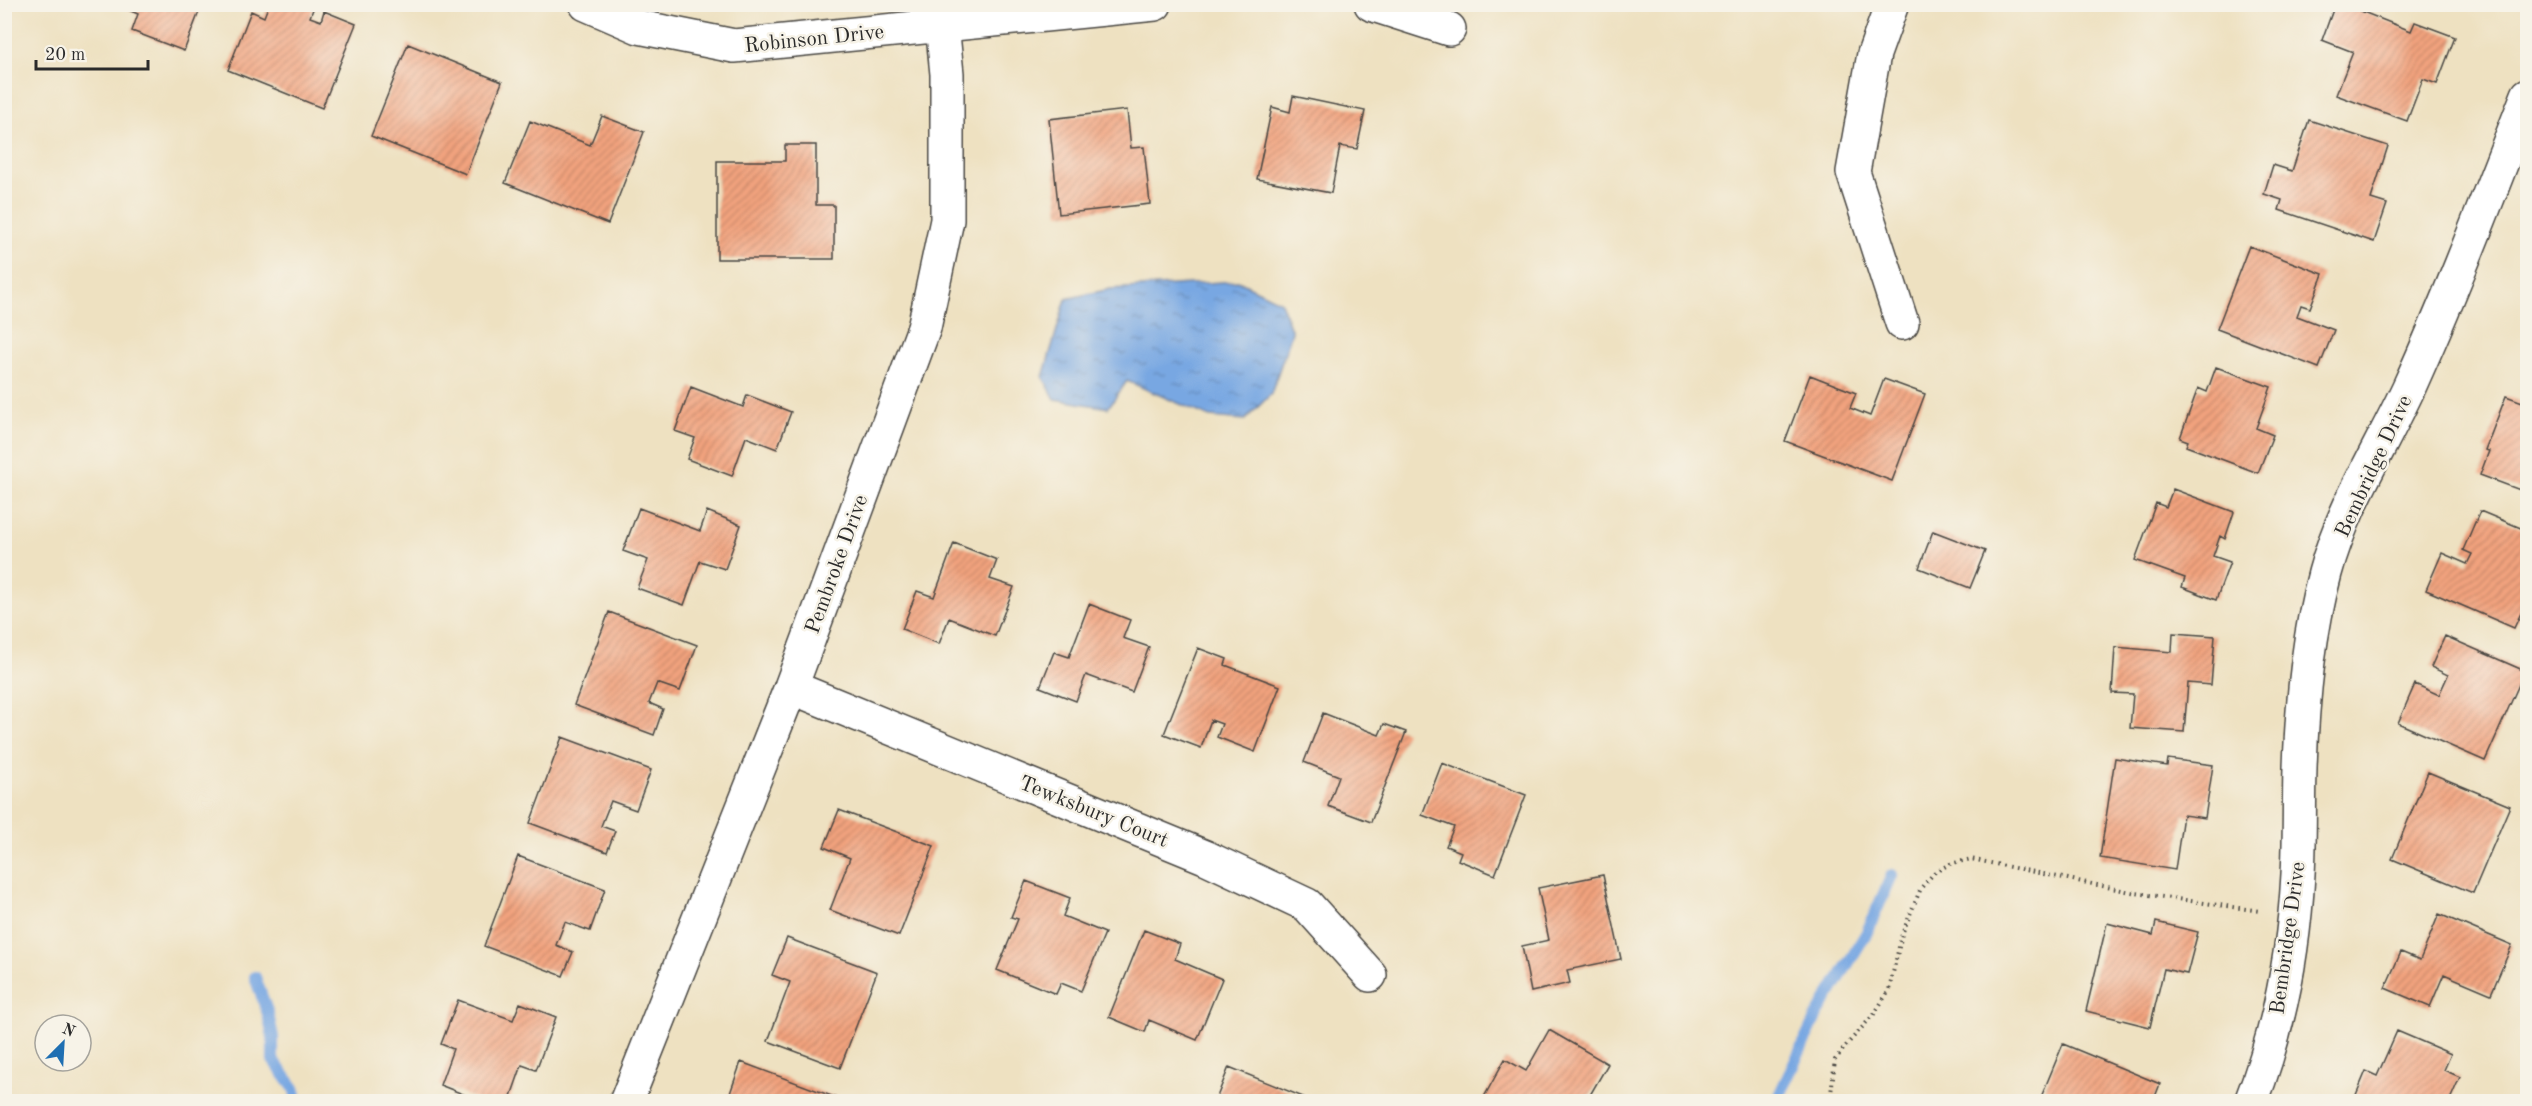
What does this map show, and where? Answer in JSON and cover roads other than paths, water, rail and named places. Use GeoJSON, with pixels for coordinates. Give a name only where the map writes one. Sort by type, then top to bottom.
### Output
{"type":"FeatureCollection","features":[{"type":"Feature","properties":{"kind":"street","name":"Robinson Drive"},"geometry":{"type":"LineString","coordinates":[[586,4],[639,27],[734,46],[941,15],[1155,4]]}},
{"type":"Feature","properties":{"kind":"street"},"geometry":{"type":"LineString","coordinates":[[1371,4],[1449,29]]}},
{"type":"Feature","properties":{"kind":"street"},"geometry":{"type":"LineString","coordinates":[[1892,4],[1874,54],[1853,172],[1902,323]]}},
{"type":"Feature","properties":{"kind":"street","name":"Pembroke Drive"},"geometry":{"type":"LineString","coordinates":[[626,1101],[791,687],[924,328],[947,220],[947,74],[941,15]]}},
{"type":"Feature","properties":{"kind":"street","name":"Bembridge Drive"},"geometry":{"type":"LineString","coordinates":[[2251,1101],[2267,1062],[2287,969],[2298,874],[2300,765],[2307,664],[2325,572],[2359,484],[2408,388],[2459,273],[2528,95]]}},
{"type":"Feature","properties":{"kind":"street","name":"Tewksbury Court"},"geometry":{"type":"LineString","coordinates":[[791,687],[1205,857],[1307,905],[1370,975]]}},
{"type":"Feature","properties":{"kind":"water"},"geometry":{"type":"Polygon","coordinates":[[[1238,281],[1281,302],[1292,332],[1271,394],[1245,420],[1210,417],[1127,381],[1108,408],[1055,399],[1043,377],[1066,299],[1110,289],[1238,281]]]}},
{"type":"Feature","properties":{"kind":"waterway"},"geometry":{"type":"LineString","coordinates":[[1776,1102],[1816,1017],[1867,932],[1892,875]]}},
{"type":"Feature","properties":{"kind":"waterway"},"geometry":{"type":"LineString","coordinates":[[255,977],[268,1014],[273,1037],[273,1060],[294,1088],[298,1102]]}}]}
